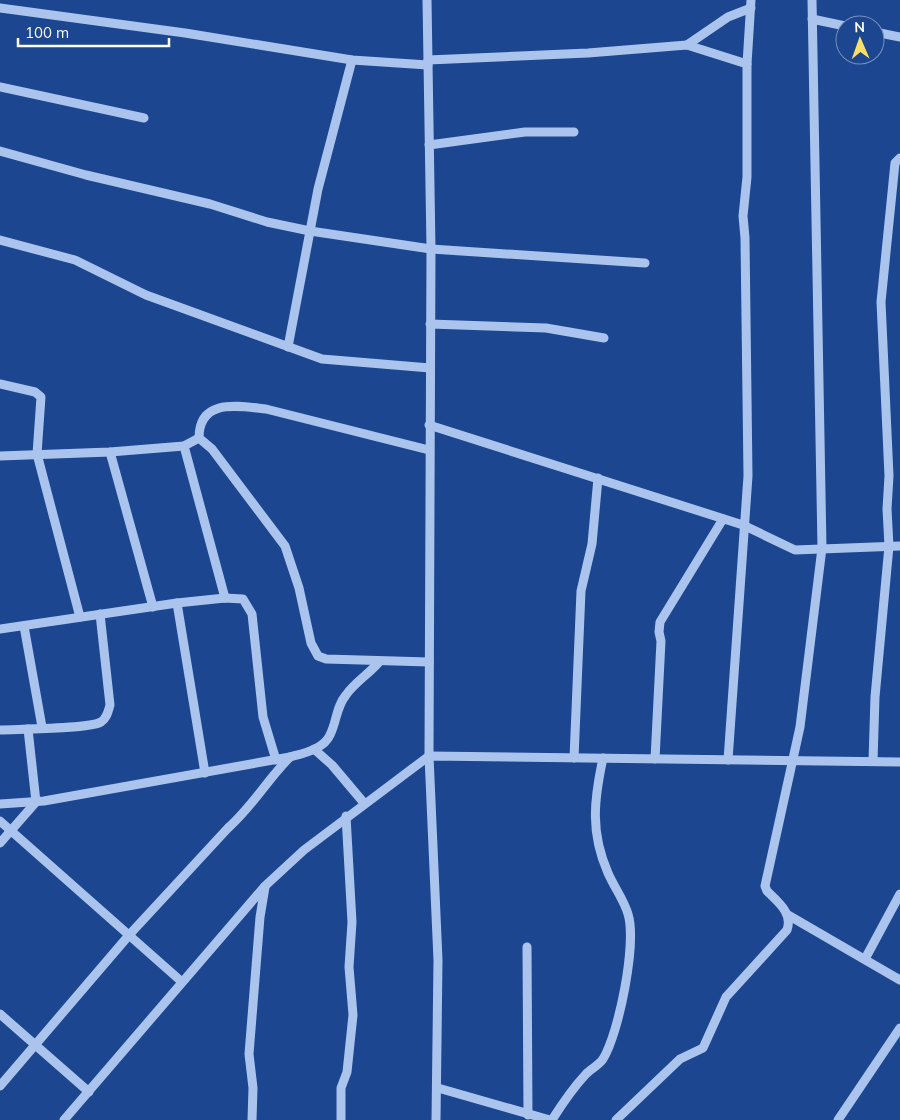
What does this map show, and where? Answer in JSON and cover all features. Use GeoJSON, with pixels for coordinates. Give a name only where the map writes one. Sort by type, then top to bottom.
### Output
{"type":"FeatureCollection","features":[{"type":"Feature","properties":{"kind":"street"},"geometry":{"type":"LineString","coordinates":[[427,0],[431,249],[429,662],[430,756],[438,960],[438,1088],[436,1120]]}},
{"type":"Feature","properties":{"kind":"street"},"geometry":{"type":"LineString","coordinates":[[812,0],[822,548],[794,760],[765,886],[788,916],[900,980]]}},
{"type":"Feature","properties":{"kind":"street"},"geometry":{"type":"LineString","coordinates":[[687,45],[751,4]]}},
{"type":"Feature","properties":{"kind":"street"},"geometry":{"type":"LineString","coordinates":[[728,760],[748,451],[745,238],[743,216],[747,177],[747,64],[751,4]]}},
{"type":"Feature","properties":{"kind":"street"},"geometry":{"type":"LineString","coordinates":[[0,8],[186,33],[352,60],[428,62],[687,45],[747,64]]}},
{"type":"Feature","properties":{"kind":"street"},"geometry":{"type":"LineString","coordinates":[[812,19],[835,24]]}},
{"type":"Feature","properties":{"kind":"street"},"geometry":{"type":"LineString","coordinates":[[885,34],[900,37]]}},
{"type":"Feature","properties":{"kind":"street"},"geometry":{"type":"LineString","coordinates":[[288,347],[320,181],[352,60]]}},
{"type":"Feature","properties":{"kind":"street"},"geometry":{"type":"LineString","coordinates":[[0,87],[144,118]]}},
{"type":"Feature","properties":{"kind":"street"},"geometry":{"type":"LineString","coordinates":[[429,145],[525,132],[574,132]]}},
{"type":"Feature","properties":{"kind":"street"},"geometry":{"type":"LineString","coordinates":[[0,150],[86,174],[210,204],[267,222],[310,231],[431,249],[645,263]]}},
{"type":"Feature","properties":{"kind":"street"},"geometry":{"type":"LineString","coordinates":[[872,761],[875,696],[889,546],[887,509],[889,476],[881,302],[895,163],[900,158]]}},
{"type":"Feature","properties":{"kind":"street"},"geometry":{"type":"LineString","coordinates":[[0,240],[75,260],[146,295],[322,359],[430,368]]}},
{"type":"Feature","properties":{"kind":"street"},"geometry":{"type":"LineString","coordinates":[[430,324],[546,328],[604,338]]}},
{"type":"Feature","properties":{"kind":"street"},"geometry":{"type":"LineString","coordinates":[[0,384],[35,392],[41,397],[37,454],[80,617]]}},
{"type":"Feature","properties":{"kind":"street"},"geometry":{"type":"LineString","coordinates":[[429,450],[266,410],[241,406],[227,406],[213,410],[205,417],[199,427],[199,438],[212,450],[285,546],[299,588],[311,643],[318,656],[326,659],[379,662],[429,662]]}},
{"type":"Feature","properties":{"kind":"street"},"geometry":{"type":"LineString","coordinates":[[429,425],[723,518],[743,525],[795,550],[900,546]]}},
{"type":"Feature","properties":{"kind":"street"},"geometry":{"type":"LineString","coordinates":[[0,456],[110,452],[184,446],[199,438]]}},
{"type":"Feature","properties":{"kind":"street"},"geometry":{"type":"LineString","coordinates":[[184,446],[225,598]]}},
{"type":"Feature","properties":{"kind":"street"},"geometry":{"type":"LineString","coordinates":[[110,452],[153,607]]}},
{"type":"Feature","properties":{"kind":"street"},"geometry":{"type":"LineString","coordinates":[[574,758],[581,591],[592,544],[598,478]]}},
{"type":"Feature","properties":{"kind":"street"},"geometry":{"type":"LineString","coordinates":[[655,759],[661,641],[659,632],[660,622],[723,518]]}},
{"type":"Feature","properties":{"kind":"street"},"geometry":{"type":"LineString","coordinates":[[0,629],[177,603],[225,598],[243,599],[252,614],[263,716],[276,760]]}},
{"type":"Feature","properties":{"kind":"street"},"geometry":{"type":"LineString","coordinates":[[177,603],[205,773]]}},
{"type":"Feature","properties":{"kind":"street"},"geometry":{"type":"LineString","coordinates":[[0,730],[82,726],[99,723],[106,717],[110,706],[100,614]]}},
{"type":"Feature","properties":{"kind":"street"},"geometry":{"type":"LineString","coordinates":[[24,626],[42,727]]}},
{"type":"Feature","properties":{"kind":"street"},"geometry":{"type":"LineString","coordinates":[[0,804],[36,802],[205,773],[290,757],[314,749],[330,736],[337,709],[346,694],[370,674],[379,662]]}},
{"type":"Feature","properties":{"kind":"street"},"geometry":{"type":"LineString","coordinates":[[0,842],[36,802],[28,729]]}},
{"type":"Feature","properties":{"kind":"street"},"geometry":{"type":"LineString","coordinates":[[314,749],[332,765],[364,803]]}},
{"type":"Feature","properties":{"kind":"street"},"geometry":{"type":"LineString","coordinates":[[64,1120],[265,886],[304,850],[346,816],[430,756],[900,762]]}},
{"type":"Feature","properties":{"kind":"street"},"geometry":{"type":"LineString","coordinates":[[0,1086],[130,934],[228,828],[244,814],[267,782],[290,757]]}},
{"type":"Feature","properties":{"kind":"street"},"geometry":{"type":"LineString","coordinates":[[438,1088],[516,1115],[528,1114],[551,1120],[586,1074],[602,1060],[617,1022],[632,932],[628,914],[607,872],[599,847],[594,820],[595,795],[603,758]]}},
{"type":"Feature","properties":{"kind":"street"},"geometry":{"type":"LineString","coordinates":[[341,1120],[341,1088],[349,1063],[353,1015],[349,967],[352,922],[346,816]]}},
{"type":"Feature","properties":{"kind":"street"},"geometry":{"type":"LineString","coordinates":[[0,821],[182,982]]}},
{"type":"Feature","properties":{"kind":"street"},"geometry":{"type":"LineString","coordinates":[[252,1120],[253,1088],[249,1054],[260,917],[265,886]]}},
{"type":"Feature","properties":{"kind":"street"},"geometry":{"type":"LineString","coordinates":[[865,960],[897,906],[900,894]]}},
{"type":"Feature","properties":{"kind":"street"},"geometry":{"type":"LineString","coordinates":[[616,1120],[680,1059],[703,1048],[726,998],[787,930],[788,916]]}},
{"type":"Feature","properties":{"kind":"street"},"geometry":{"type":"LineString","coordinates":[[527,946],[528,1114]]}},
{"type":"Feature","properties":{"kind":"street"},"geometry":{"type":"LineString","coordinates":[[0,1014],[89,1092]]}},
{"type":"Feature","properties":{"kind":"street"},"geometry":{"type":"LineString","coordinates":[[838,1120],[900,1028]]}}]}
